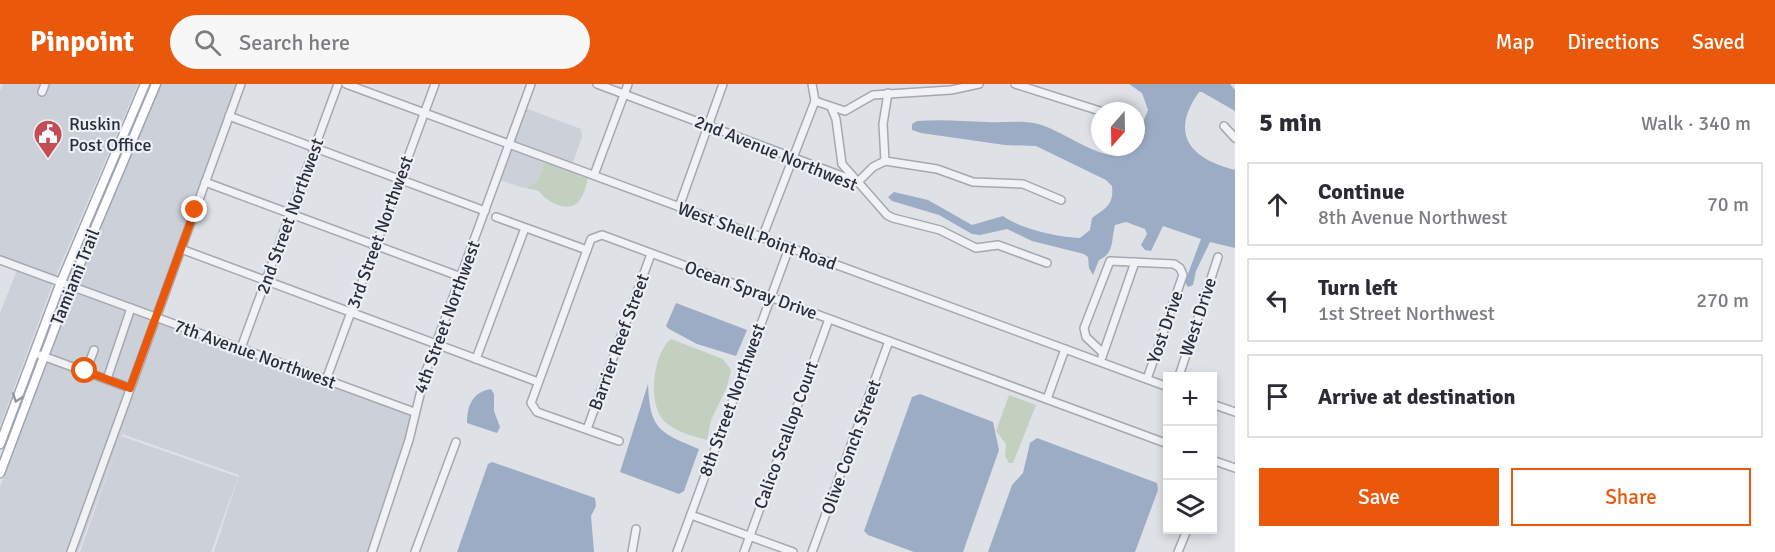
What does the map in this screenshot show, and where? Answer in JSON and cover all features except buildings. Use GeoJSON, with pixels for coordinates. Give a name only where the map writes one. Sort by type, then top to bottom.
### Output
{"type":"FeatureCollection","features":[{"type":"Feature","properties":{"kind":"main road","name":"Tamiami Trail"},"geometry":{"type":"LineString","coordinates":[[0,444],[62,282],[145,84]]}},
{"type":"Feature","properties":{"kind":"main road","name":"Tamiami Trail"},"geometry":{"type":"LineString","coordinates":[[0,473],[71,285],[156,84]]}},
{"type":"Feature","properties":{"kind":"main road"},"geometry":{"type":"LineString","coordinates":[[129,148],[127,139],[137,103]]}},
{"type":"Feature","properties":{"kind":"main road"},"geometry":{"type":"LineString","coordinates":[[102,212],[105,193],[114,170],[111,164]]}},
{"type":"Feature","properties":{"kind":"street"},"geometry":{"type":"LineString","coordinates":[[42,92],[45,84]]}},
{"type":"Feature","properties":{"kind":"street"},"geometry":{"type":"LineString","coordinates":[[71,552],[241,84]]}},
{"type":"Feature","properties":{"kind":"street","name":"2nd Street Northwest"},"geometry":{"type":"LineString","coordinates":[[241,348],[338,84]]}},
{"type":"Feature","properties":{"kind":"street","name":"West Shell Point Road"},"geometry":{"type":"LineString","coordinates":[[346,84],[1163,386]]}},
{"type":"Feature","properties":{"kind":"street","name":"3rd Street Northwest"},"geometry":{"type":"LineString","coordinates":[[326,380],[435,84]]}},
{"type":"Feature","properties":{"kind":"street","name":"4th Street Northwest"},"geometry":{"type":"LineString","coordinates":[[372,552],[409,440],[414,412],[436,344],[531,84]]}},
{"type":"Feature","properties":{"kind":"street","name":"2nd Avenue Northwest"},"geometry":{"type":"LineString","coordinates":[[597,84],[858,182],[887,215],[893,218],[940,230],[976,248],[998,245],[1047,262]]}},
{"type":"Feature","properties":{"kind":"street"},"geometry":{"type":"LineString","coordinates":[[594,175],[628,84]]}},
{"type":"Feature","properties":{"kind":"street"},"geometry":{"type":"LineString","coordinates":[[679,207],[723,84]]}},
{"type":"Feature","properties":{"kind":"street"},"geometry":{"type":"LineString","coordinates":[[762,238],[814,101],[812,84]]}},
{"type":"Feature","properties":{"kind":"street"},"geometry":{"type":"LineString","coordinates":[[814,101],[845,111],[873,95],[951,90],[979,84]]}},
{"type":"Feature","properties":{"kind":"street"},"geometry":{"type":"LineString","coordinates":[[1015,84],[1091,108]]}},
{"type":"Feature","properties":{"kind":"street"},"geometry":{"type":"LineString","coordinates":[[885,161],[883,124],[888,93]]}},
{"type":"Feature","properties":{"kind":"street"},"geometry":{"type":"LineString","coordinates":[[831,107],[836,119],[842,164],[858,182],[873,167],[885,161],[937,169],[973,182],[1023,184],[1061,200]]}},
{"type":"Feature","properties":{"kind":"street"},"geometry":{"type":"LineString","coordinates":[[229,116],[485,211]]}},
{"type":"Feature","properties":{"kind":"street"},"geometry":{"type":"LineString","coordinates":[[1224,126],[1235,138]]}},
{"type":"Feature","properties":{"kind":"street"},"geometry":{"type":"LineString","coordinates":[[205,183],[461,277]]}},
{"type":"Feature","properties":{"kind":"street"},"geometry":{"type":"LineString","coordinates":[[496,217],[587,250],[531,399],[534,410],[619,441]]}},
{"type":"Feature","properties":{"kind":"street"},"geometry":{"type":"LineString","coordinates":[[476,359],[525,228]]}},
{"type":"Feature","properties":{"kind":"street","name":"Ocean Spray Drive"},"geometry":{"type":"LineString","coordinates":[[587,250],[591,239],[602,235],[1163,442]]}},
{"type":"Feature","properties":{"kind":"street","name":"8th Street Northwest"},"geometry":{"type":"LineString","coordinates":[[677,552],[789,248]]}},
{"type":"Feature","properties":{"kind":"street"},"geometry":{"type":"LineString","coordinates":[[181,249],[538,382]]}},
{"type":"Feature","properties":{"kind":"street","name":"Barrier Reef Street"},"geometry":{"type":"LineString","coordinates":[[587,429],[651,254]]}},
{"type":"Feature","properties":{"kind":"street","name":"West Drive"},"geometry":{"type":"LineString","coordinates":[[1180,372],[1218,257]]}},
{"type":"Feature","properties":{"kind":"street","name":"7th Avenue Northwest"},"geometry":{"type":"LineString","coordinates":[[0,260],[414,412]]}},
{"type":"Feature","properties":{"kind":"street"},"geometry":{"type":"LineString","coordinates":[[1100,362],[1135,262],[1110,261],[1084,328],[1086,336],[1103,353]]}},
{"type":"Feature","properties":{"kind":"street","name":"Yost Drive"},"geometry":{"type":"LineString","coordinates":[[1135,262],[1174,264],[1180,268],[1183,275],[1148,380]]}},
{"type":"Feature","properties":{"kind":"street"},"geometry":{"type":"LineString","coordinates":[[107,379],[131,308]]}},
{"type":"Feature","properties":{"kind":"street","name":"Calico Scallop Court"},"geometry":{"type":"LineString","coordinates":[[744,552],[829,319]]}},
{"type":"Feature","properties":{"kind":"street","name":"Olive Conch Street"},"geometry":{"type":"LineString","coordinates":[[812,552],[889,341]]}},
{"type":"Feature","properties":{"kind":"street"},"geometry":{"type":"LineString","coordinates":[[1047,399],[1065,349]]}},
{"type":"Feature","properties":{"kind":"street"},"geometry":{"type":"LineString","coordinates":[[86,371],[94,350]]}},
{"type":"Feature","properties":{"kind":"street"},"geometry":{"type":"LineString","coordinates":[[34,353],[130,388]]}},
{"type":"Feature","properties":{"kind":"street"},"geometry":{"type":"LineString","coordinates":[[1217,406],[1235,412]]}},
{"type":"Feature","properties":{"kind":"street"},"geometry":{"type":"LineString","coordinates":[[415,552],[456,442]]}},
{"type":"Feature","properties":{"kind":"street"},"geometry":{"type":"LineString","coordinates":[[1217,462],[1235,468]]}},
{"type":"Feature","properties":{"kind":"street"},"geometry":{"type":"LineString","coordinates":[[691,515],[793,552]]}},
{"type":"Feature","properties":{"kind":"street"},"geometry":{"type":"LineString","coordinates":[[632,552],[636,529]]}},
{"type":"Feature","properties":{"kind":"street"},"geometry":{"type":"LineString","coordinates":[[1178,552],[1185,534]]}},
{"type":"Feature","properties":{"kind":"shaded area"},"geometry":{"type":"Polygon","coordinates":[[[3,84],[42,84],[39,94],[43,95],[47,84],[138,84],[55,278],[0,257],[0,91],[3,84]]]}},
{"type":"Feature","properties":{"kind":"shaded area"},"geometry":{"type":"Polygon","coordinates":[[[161,84],[238,84],[154,314],[77,285],[161,84]]]}},
{"type":"Feature","properties":{"kind":"shaded area"},"geometry":{"type":"Polygon","coordinates":[[[525,108],[581,129],[582,137],[572,165],[512,142],[525,108]]]}},
{"type":"Feature","properties":{"kind":"shaded area"},"geometry":{"type":"Polygon","coordinates":[[[511,148],[570,170],[570,172],[545,162],[538,181],[532,186],[524,188],[499,180],[511,148]]]}},
{"type":"Feature","properties":{"kind":"shaded area"},"geometry":{"type":"Polygon","coordinates":[[[17,270],[53,283],[0,426],[0,313],[17,270]]]}},
{"type":"Feature","properties":{"kind":"shaded area"},"geometry":{"type":"Polygon","coordinates":[[[75,290],[128,310],[105,376],[89,370],[97,348],[93,347],[85,368],[48,355],[75,290]]]}},
{"type":"Feature","properties":{"kind":"shaded area"},"geometry":{"type":"Polygon","coordinates":[[[132,311],[152,319],[129,385],[110,377],[132,311]]]}},
{"type":"Feature","properties":{"kind":"shaded area"},"geometry":{"type":"Polygon","coordinates":[[[157,321],[412,414],[407,439],[369,552],[214,552],[239,475],[122,434],[78,552],[74,552],[157,321]]]}},
{"type":"Feature","properties":{"kind":"shaded area"},"geometry":{"type":"Polygon","coordinates":[[[46,360],[127,390],[69,552],[0,552],[0,487],[46,360]]]}},
{"type":"Feature","properties":{"kind":"shaded area"},"geometry":{"type":"Polygon","coordinates":[[[121,436],[238,477],[211,552],[80,552],[121,436]]]}},
{"type":"Feature","properties":{"kind":"green space"},"geometry":{"type":"Polygon","coordinates":[[[545,162],[588,179],[582,196],[575,205],[558,205],[539,191],[526,188],[538,181],[545,162]]]}},
{"type":"Feature","properties":{"kind":"green space"},"geometry":{"type":"Polygon","coordinates":[[[671,339],[723,359],[731,370],[727,387],[711,420],[707,440],[673,428],[664,421],[655,403],[656,366],[665,346],[671,339]]]}},
{"type":"Feature","properties":{"kind":"green space"},"geometry":{"type":"Polygon","coordinates":[[[1009,395],[1036,405],[1013,463],[1009,463],[1005,456],[1006,444],[996,431],[1009,395]]]}},
{"type":"Feature","properties":{"kind":"water"},"geometry":{"type":"Polygon","coordinates":[[[1129,84],[1230,84],[1235,90],[1235,111],[1199,92],[1190,107],[1186,120],[1185,132],[1196,152],[1219,165],[1235,170],[1235,248],[1210,242],[1196,271],[1193,285],[1188,287],[1185,282],[1201,239],[1163,226],[1151,251],[1145,250],[1141,245],[1147,234],[1145,229],[1126,222],[1115,225],[1110,250],[1099,260],[1093,275],[1089,268],[1088,257],[1084,254],[1032,241],[1007,229],[980,235],[972,234],[939,215],[892,201],[888,197],[894,192],[928,200],[972,225],[1003,216],[1019,225],[1040,232],[1080,238],[1090,230],[1092,218],[1105,208],[1112,198],[1112,186],[1106,180],[1036,146],[1005,145],[921,133],[912,130],[912,124],[917,121],[935,120],[1032,123],[1047,127],[1091,149],[1091,156],[1145,156],[1145,117],[1148,110],[1142,93],[1129,84]]]}},
{"type":"Feature","properties":{"kind":"water"},"geometry":{"type":"Polygon","coordinates":[[[676,303],[747,330],[736,356],[697,344],[669,329],[666,326],[676,303]]]}},
{"type":"Feature","properties":{"kind":"water"},"geometry":{"type":"Polygon","coordinates":[[[648,384],[651,411],[659,427],[674,438],[699,449],[684,491],[679,494],[620,472],[648,384]]]}},
{"type":"Feature","properties":{"kind":"water"},"geometry":{"type":"Polygon","coordinates":[[[491,389],[494,394],[494,411],[500,427],[497,433],[467,423],[472,400],[480,393],[491,389]]]}},
{"type":"Feature","properties":{"kind":"water"},"geometry":{"type":"Polygon","coordinates":[[[920,394],[993,422],[999,450],[963,552],[914,552],[868,535],[864,531],[912,397],[920,394]]]}},
{"type":"Feature","properties":{"kind":"water"},"geometry":{"type":"Polygon","coordinates":[[[1037,438],[1157,483],[1158,490],[1135,552],[988,552],[1012,485],[1023,473],[1030,443],[1037,438]]]}},
{"type":"Feature","properties":{"kind":"water"},"geometry":{"type":"Polygon","coordinates":[[[492,462],[595,498],[596,506],[591,516],[594,552],[457,552],[488,464],[492,462]]]}},
{"type":"Feature","properties":{"kind":"place","name":"Ruskin Post Office"},"geometry":{"type":"Point","coordinates":[48,160]}},
{"type":"Feature","properties":{"kind":"route"},"geometry":{"type":"LineString","coordinates":[[85,371],[130,388],[195,210]]}}]}
